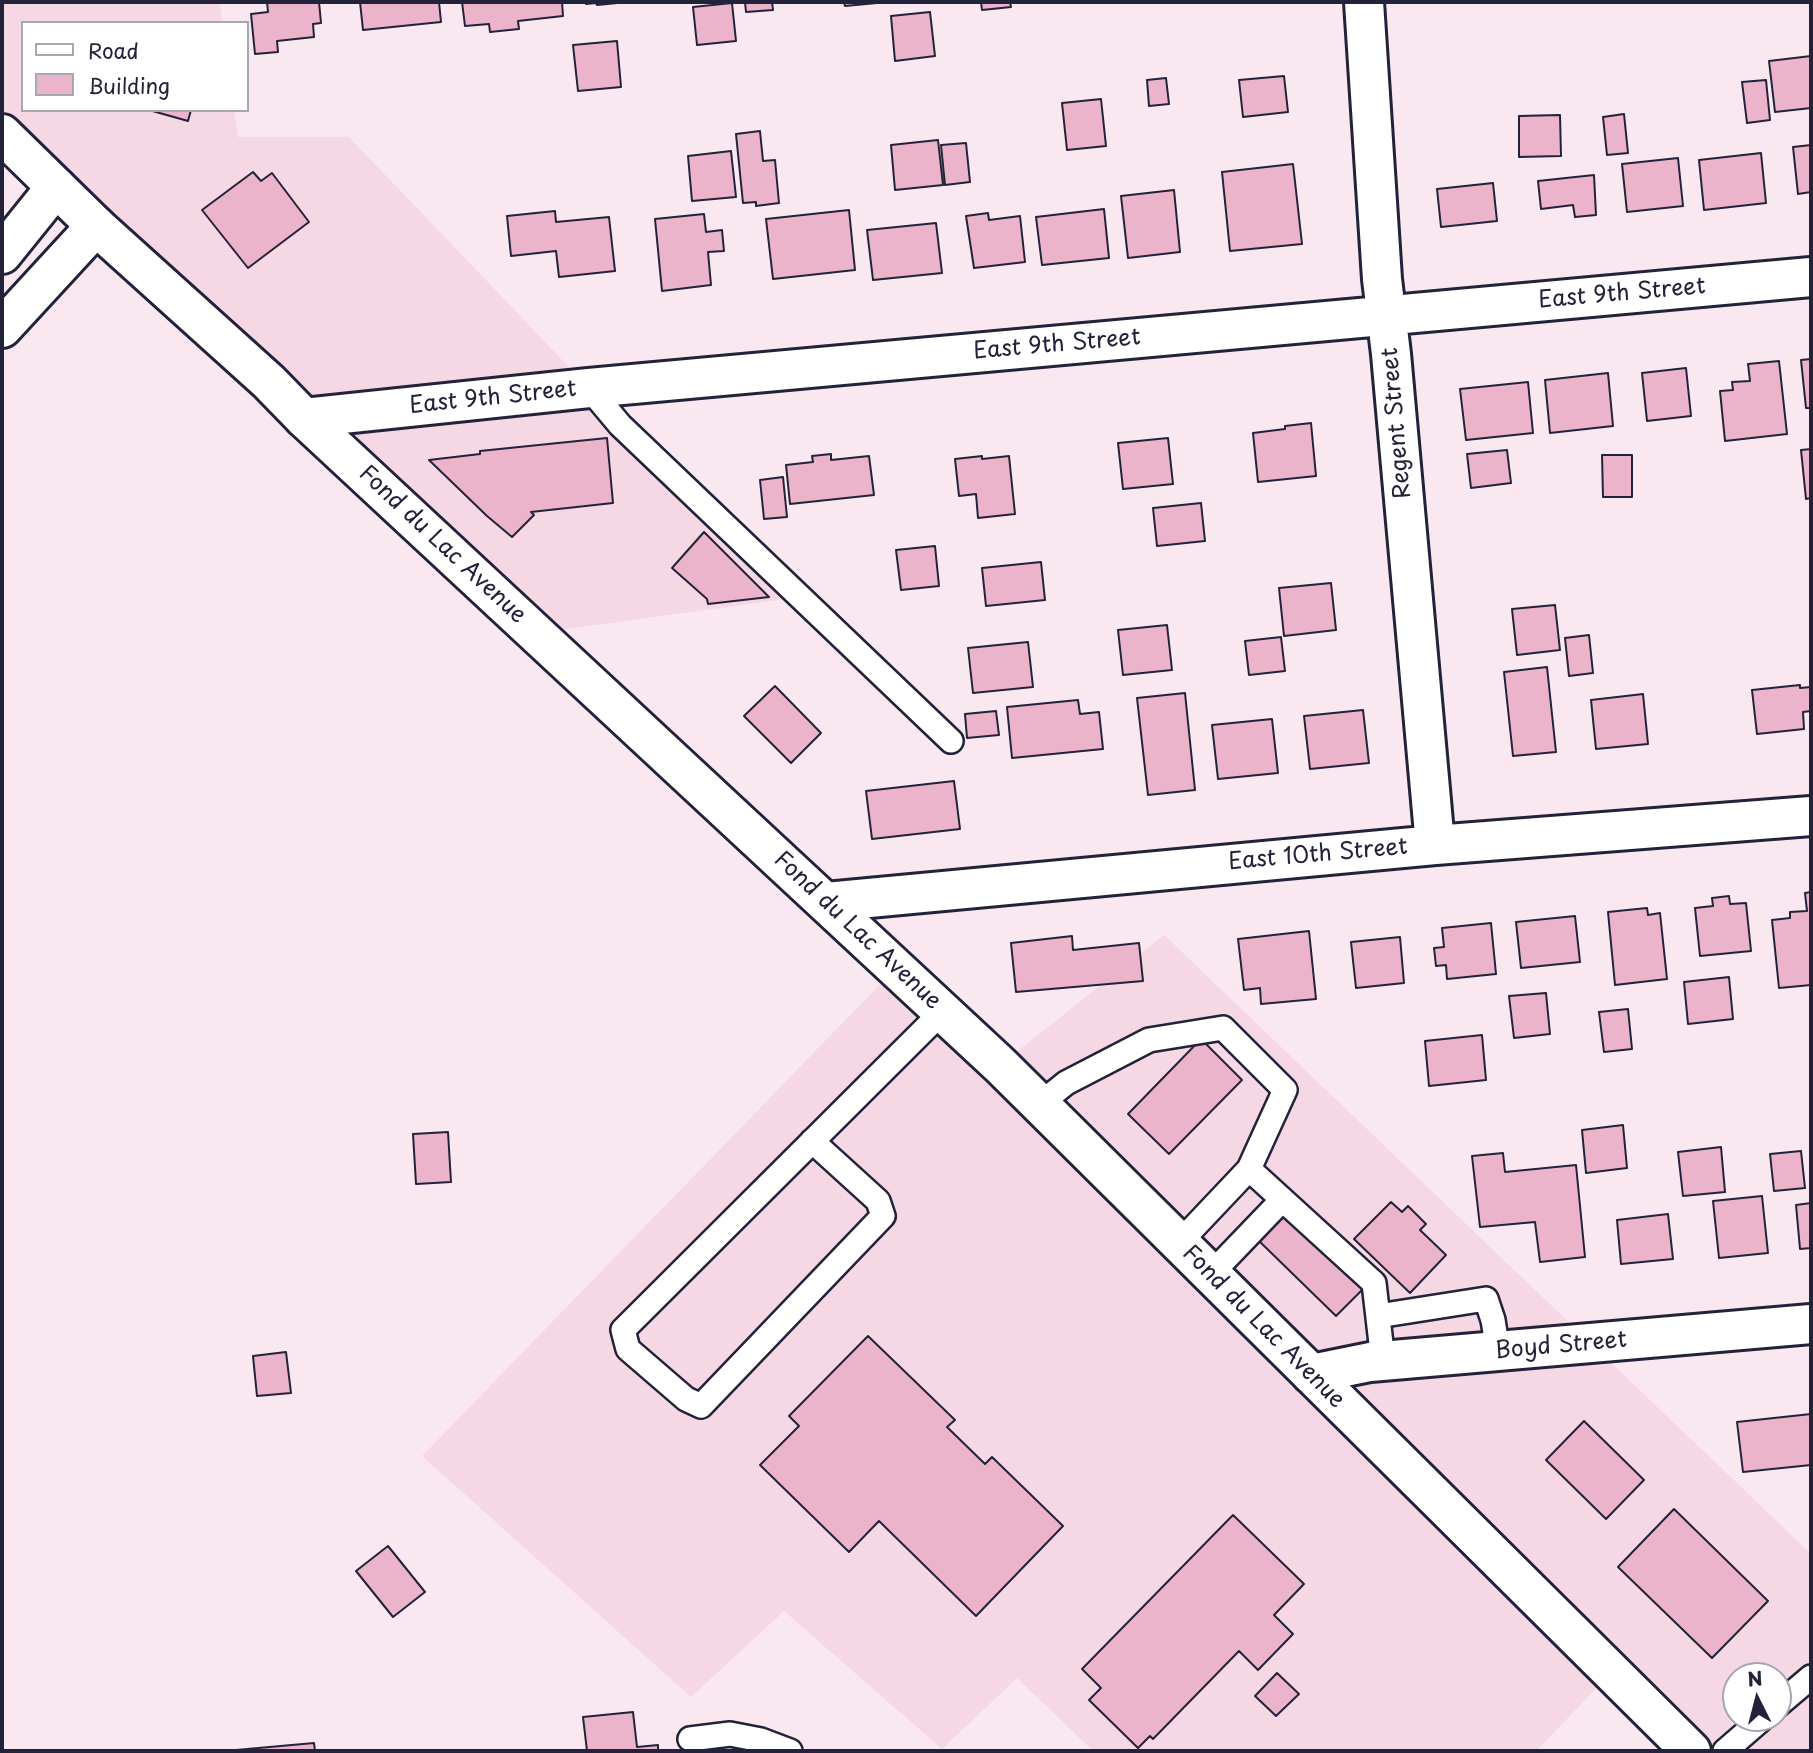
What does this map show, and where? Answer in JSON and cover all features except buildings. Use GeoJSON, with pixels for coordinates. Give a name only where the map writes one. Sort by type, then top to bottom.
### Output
{"type":"FeatureCollection","features":[{"type":"Feature","properties":{"kind":"street","name":"Regent Street"},"geometry":{"type":"LineString","coordinates":[[1364,2],[1386,315],[1435,845]]}},
{"type":"Feature","properties":{"kind":"street","name":"Fond du Lac Avenue"},"geometry":{"type":"LineString","coordinates":[[2,134],[96,226],[270,382],[304,418],[943,1011],[1040,1104],[1691,1751]]}},
{"type":"Feature","properties":{"kind":"street"},"geometry":{"type":"LineString","coordinates":[[2,254],[56,187]]}},
{"type":"Feature","properties":{"kind":"street"},"geometry":{"type":"LineString","coordinates":[[2,328],[96,226]]}},
{"type":"Feature","properties":{"kind":"street","name":"East 9th Street"},"geometry":{"type":"LineString","coordinates":[[304,418],[589,388],[1811,277]]}},
{"type":"Feature","properties":{"kind":"street","name":"East 10th Street"},"geometry":{"type":"LineString","coordinates":[[826,902],[1435,845],[1811,816]]}},
{"type":"Feature","properties":{"kind":"street","name":"Boyd Street"},"geometry":{"type":"LineString","coordinates":[[1311,1374],[1383,1361],[1811,1324]]}},
{"type":"Feature","properties":{"kind":"lane"},"geometry":{"type":"LineString","coordinates":[[589,388],[620,425],[951,741]]}},
{"type":"Feature","properties":{"kind":"lane"},"geometry":{"type":"LineString","coordinates":[[812,1141],[878,1201],[883,1216],[701,1406],[686,1399],[628,1349],[623,1330],[812,1141],[943,1011]]}},
{"type":"Feature","properties":{"kind":"lane"},"geometry":{"type":"LineString","coordinates":[[1040,1104],[1066,1083],[1149,1041],[1223,1028],[1285,1090],[1249,1169],[1179,1243]]}},
{"type":"Feature","properties":{"kind":"lane"},"geometry":{"type":"LineString","coordinates":[[1249,1169],[1374,1283],[1383,1361]]}},
{"type":"Feature","properties":{"kind":"lane"},"geometry":{"type":"LineString","coordinates":[[1211,1274],[1282,1200]]}},
{"type":"Feature","properties":{"kind":"lane"},"geometry":{"type":"LineString","coordinates":[[1378,1316],[1486,1299],[1498,1351]]}},
{"type":"Feature","properties":{"kind":"lane"},"geometry":{"type":"LineString","coordinates":[[1792,1693],[1811,1677]]}},
{"type":"Feature","properties":{"kind":"lane"},"geometry":{"type":"LineString","coordinates":[[1725,1751],[1747,1732]]}},
{"type":"Feature","properties":{"kind":"lane"},"geometry":{"type":"LineString","coordinates":[[690,1739],[730,1734],[761,1740],[790,1751]]}},
{"type":"Feature","properties":{"kind":"shaded area"},"geometry":{"type":"Polygon","coordinates":[[[2,2],[220,2],[222,21],[21,21],[21,112],[234,112],[238,137],[349,137],[589,388],[800,597],[537,633],[2,134],[2,2]]]}},
{"type":"Feature","properties":{"kind":"shaded area"},"geometry":{"type":"Polygon","coordinates":[[[1164,935],[1811,1554],[1811,1751],[1691,1751],[1611,1673],[1536,1751],[1093,1751],[1017,1678],[942,1749],[784,1611],[691,1697],[422,1456],[896,968],[1000,1065],[1164,935]]]}}]}
